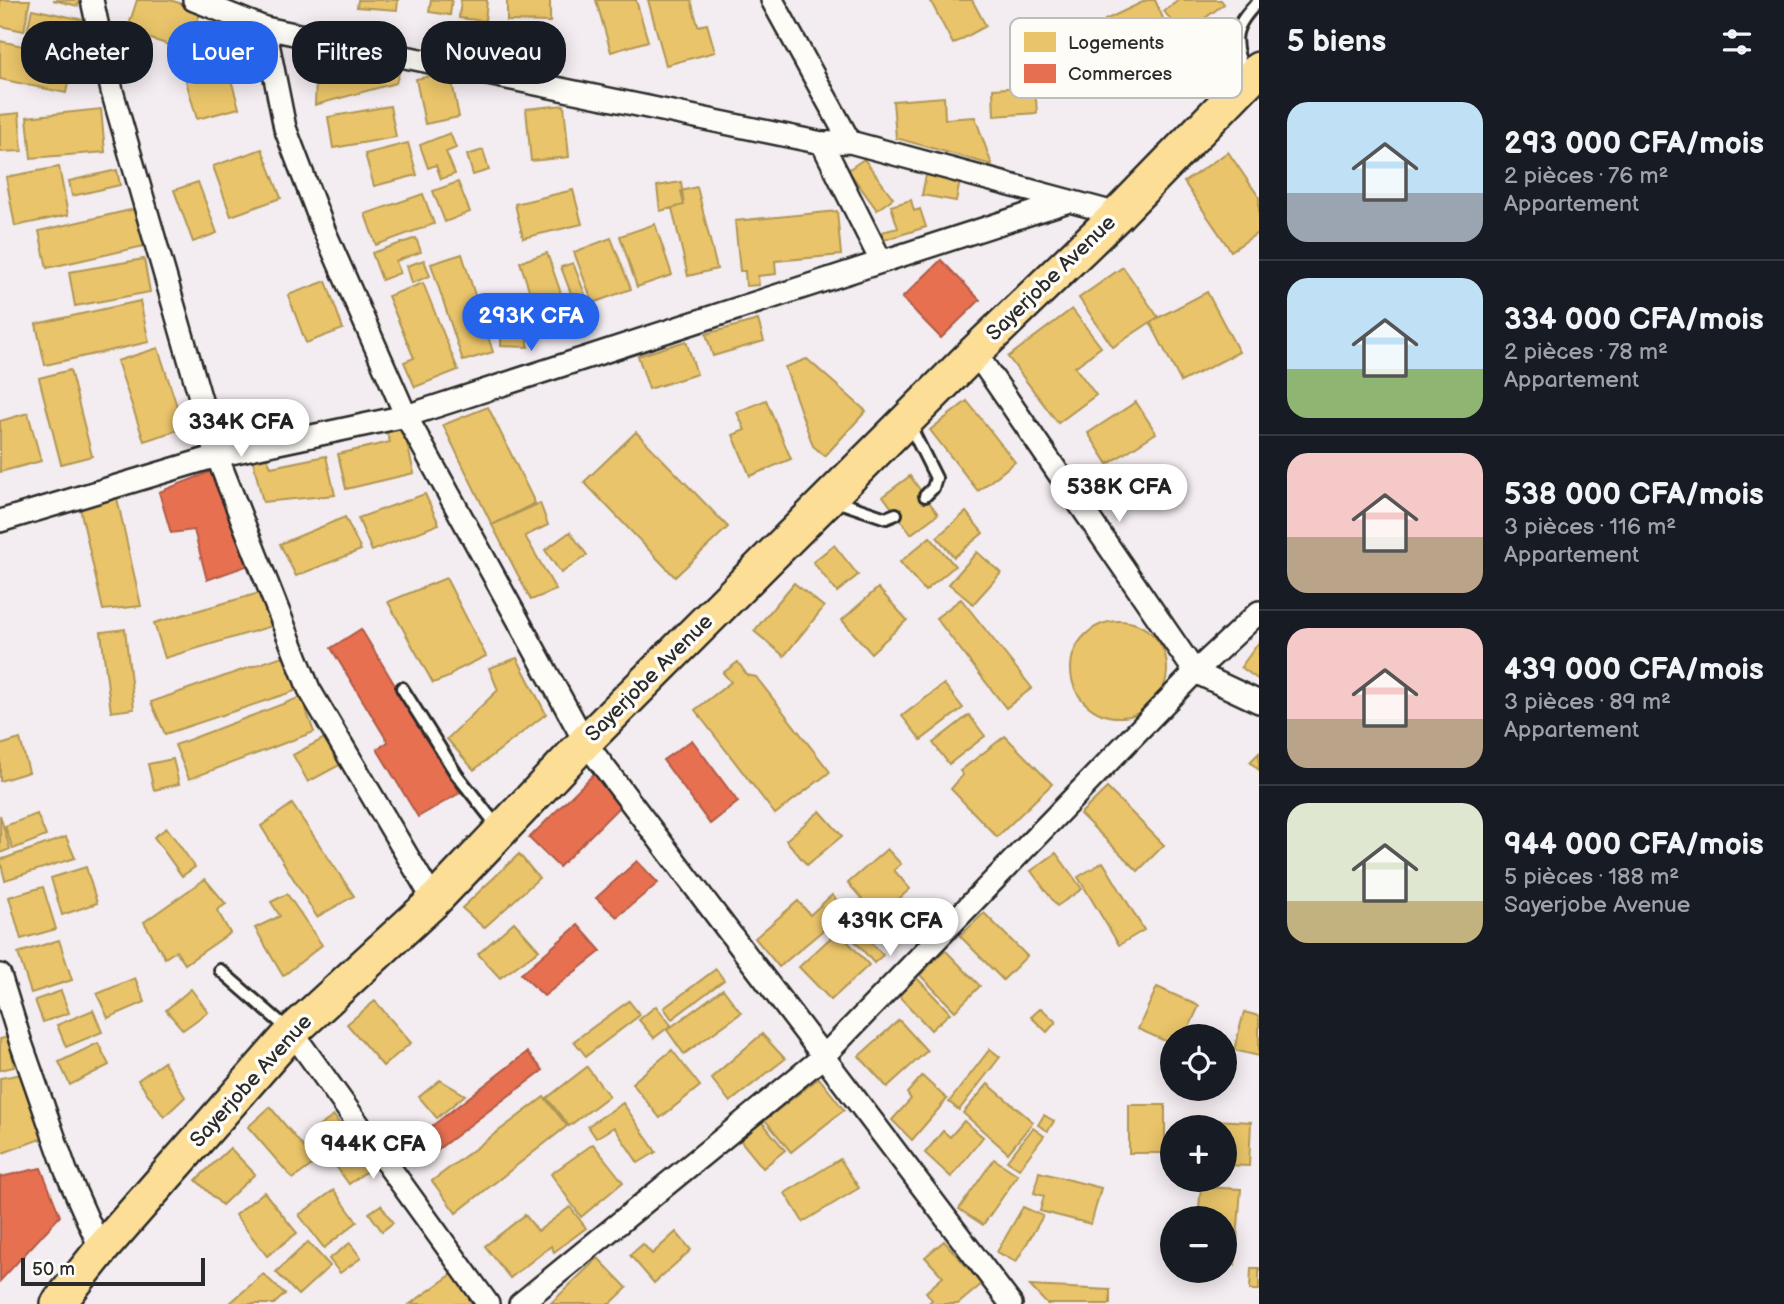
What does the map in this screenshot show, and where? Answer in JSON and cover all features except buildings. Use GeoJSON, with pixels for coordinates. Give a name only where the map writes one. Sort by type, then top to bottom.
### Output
{"type":"FeatureCollection","features":[{"type":"Feature","properties":{"kind":"main road","name":"Sayerjobe Avenue"},"geometry":{"type":"LineString","coordinates":[[58,1304],[101,1250],[292,1032],[434,901],[585,742],[975,352],[1118,214],[1231,98]]}},
{"type":"Feature","properties":{"kind":"street"},"geometry":{"type":"LineString","coordinates":[[92,0],[112,90],[217,456],[309,689],[434,901]]}},
{"type":"Feature","properties":{"kind":"street"},"geometry":{"type":"LineString","coordinates":[[194,0],[247,21]]}},
{"type":"Feature","properties":{"kind":"street"},"geometry":{"type":"LineString","coordinates":[[772,0],[850,142]]}},
{"type":"Feature","properties":{"kind":"street"},"geometry":{"type":"LineString","coordinates":[[278,31],[822,144],[850,142],[1118,214]]}},
{"type":"Feature","properties":{"kind":"street"},"geometry":{"type":"LineString","coordinates":[[276,84],[285,128],[324,230],[406,415],[585,742],[1011,1304]]}},
{"type":"Feature","properties":{"kind":"street"},"geometry":{"type":"LineString","coordinates":[[822,144],[881,261]]}},
{"type":"Feature","properties":{"kind":"street"},"geometry":{"type":"LineString","coordinates":[[0,522],[217,456],[406,415],[1069,201]]}},
{"type":"Feature","properties":{"kind":"street"},"geometry":{"type":"LineString","coordinates":[[975,352],[1195,672],[1259,702]]}},
{"type":"Feature","properties":{"kind":"street"},"geometry":{"type":"LineString","coordinates":[[520,1304],[824,1056],[1195,672],[1259,612]]}},
{"type":"Feature","properties":{"kind":"street"},"geometry":{"type":"LineString","coordinates":[[0,975],[66,1171],[101,1250]]}},
{"type":"Feature","properties":{"kind":"street"},"geometry":{"type":"LineString","coordinates":[[292,1032],[488,1304]]}},
{"type":"Feature","properties":{"kind":"lane"},"geometry":{"type":"LineString","coordinates":[[1242,19],[1259,1]]}},
{"type":"Feature","properties":{"kind":"lane"},"geometry":{"type":"LineString","coordinates":[[907,420],[936,478],[933,488],[925,496]]}},
{"type":"Feature","properties":{"kind":"lane"},"geometry":{"type":"LineString","coordinates":[[829,498],[873,515],[887,518],[896,514]]}},
{"type":"Feature","properties":{"kind":"lane"},"geometry":{"type":"LineString","coordinates":[[402,688],[457,775],[501,831]]}},
{"type":"Feature","properties":{"kind":"lane"},"geometry":{"type":"LineString","coordinates":[[220,970],[292,1032]]}}]}
